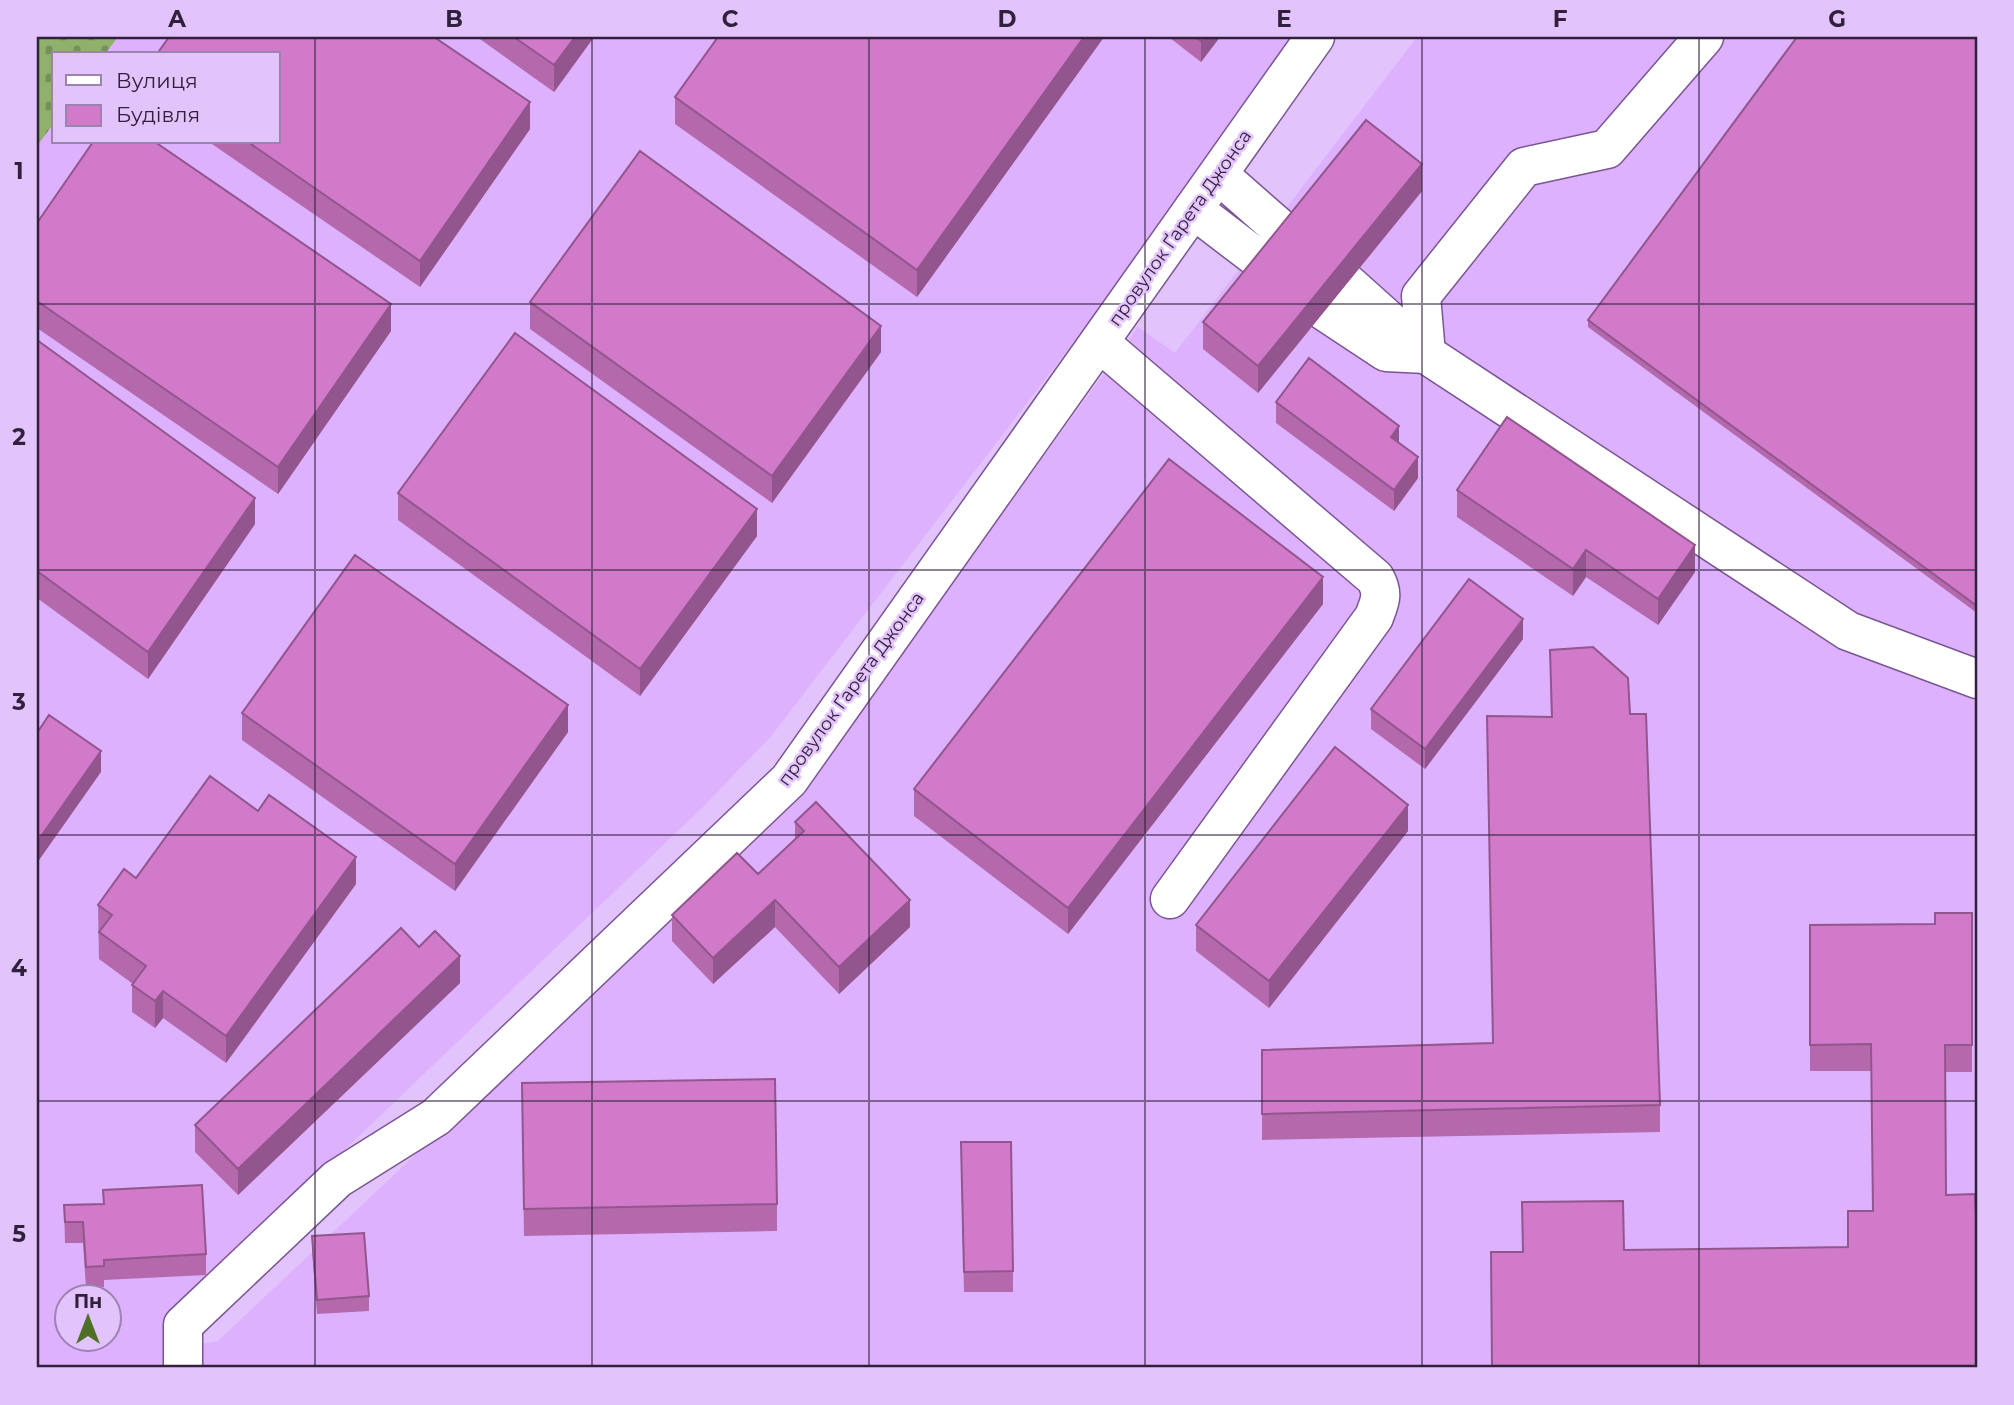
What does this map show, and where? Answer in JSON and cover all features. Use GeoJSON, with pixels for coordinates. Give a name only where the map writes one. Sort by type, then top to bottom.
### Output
{"type":"FeatureCollection","features":[{"type":"Feature","properties":{"kind":"street","name":"провулок Ґарета Джонса"},"geometry":{"type":"LineString","coordinates":[[183,1368],[183,1325],[337,1179],[436,1117],[789,780],[1315,37]]}},
{"type":"Feature","properties":{"kind":"street"},"geometry":{"type":"LineString","coordinates":[[1426,354],[1421,296],[1524,167],[1607,149],[1704,37]]}},
{"type":"Feature","properties":{"kind":"street"},"geometry":{"type":"LineString","coordinates":[[1194,209],[1280,253],[1218,174]]}},
{"type":"Feature","properties":{"kind":"street"},"geometry":{"type":"LineString","coordinates":[[1335,297],[1848,631],[1977,679]]}},
{"type":"Feature","properties":{"kind":"street"},"geometry":{"type":"LineString","coordinates":[[1099,342],[1375,578],[1380,588],[1380,601],[1374,617],[1170,899]]}},
{"type":"Feature","properties":{"kind":"shaded area"},"geometry":{"type":"Polygon","coordinates":[[[117,37],[1308,37],[772,735],[705,805],[172,1315],[175,1348],[218,1341],[797,794],[1138,327],[1175,353],[1417,37],[1977,37],[1977,1368],[37,1368],[37,146],[52,125],[52,144],[280,144],[280,52],[106,52],[117,37]]]}},
{"type":"Feature","properties":{"kind":"green space"},"geometry":{"type":"Polygon","coordinates":[[[37,37],[118,37],[107,52],[52,52],[52,126],[37,146],[37,37]]]}},
{"type":"Feature","properties":{"kind":"building"},"geometry":{"type":"Polygon","coordinates":[[[169,37],[434,37],[530,102],[420,261],[251,144],[280,144],[280,52],[158,52],[169,37]]]}},
{"type":"Feature","properties":{"kind":"building"},"geometry":{"type":"Polygon","coordinates":[[[514,37],[575,37],[554,65],[514,37]]]}},
{"type":"Feature","properties":{"kind":"building"},"geometry":{"type":"Polygon","coordinates":[[[718,37],[1084,37],[917,270],[675,97],[718,37]]]}},
{"type":"Feature","properties":{"kind":"building"},"geometry":{"type":"Polygon","coordinates":[[[1797,37],[1977,37],[1977,606],[1588,320],[1797,37]]]}},
{"type":"Feature","properties":{"kind":"building"},"geometry":{"type":"Polygon","coordinates":[[[1366,120],[1422,164],[1258,366],[1203,322],[1366,120]]]}},
{"type":"Feature","properties":{"kind":"building"},"geometry":{"type":"Polygon","coordinates":[[[92,144],[158,144],[391,304],[278,467],[37,301],[37,223],[92,144]]]}},
{"type":"Feature","properties":{"kind":"building"},"geometry":{"type":"Polygon","coordinates":[[[640,151],[881,326],[772,476],[530,302],[640,151]]]}},
{"type":"Feature","properties":{"kind":"building"},"geometry":{"type":"Polygon","coordinates":[[[515,333],[757,509],[640,669],[398,493],[515,333]]]}},
{"type":"Feature","properties":{"kind":"building"},"geometry":{"type":"Polygon","coordinates":[[[37,340],[255,498],[148,652],[37,571],[37,340]]]}},
{"type":"Feature","properties":{"kind":"building"},"geometry":{"type":"Polygon","coordinates":[[[1309,358],[1399,426],[1391,437],[1418,457],[1394,490],[1276,402],[1309,358]]]}},
{"type":"Feature","properties":{"kind":"building"},"geometry":{"type":"Polygon","coordinates":[[[1507,417],[1695,545],[1658,599],[1586,550],[1573,569],[1457,490],[1507,417]]]}},
{"type":"Feature","properties":{"kind":"building"},"geometry":{"type":"Polygon","coordinates":[[[1169,459],[1323,577],[1068,908],[914,789],[1169,459]]]}},
{"type":"Feature","properties":{"kind":"building"},"geometry":{"type":"Polygon","coordinates":[[[355,555],[568,705],[455,864],[242,713],[355,555]]]}},
{"type":"Feature","properties":{"kind":"building"},"geometry":{"type":"Polygon","coordinates":[[[1469,579],[1523,619],[1425,749],[1371,709],[1469,579]]]}},
{"type":"Feature","properties":{"kind":"building"},"geometry":{"type":"Polygon","coordinates":[[[1593,647],[1628,678],[1630,714],[1646,714],[1660,1105],[1262,1114],[1262,1050],[1493,1043],[1487,716],[1552,717],[1550,650],[1593,647]]]}},
{"type":"Feature","properties":{"kind":"building"},"geometry":{"type":"Polygon","coordinates":[[[49,715],[101,751],[37,842],[37,733],[49,715]]]}},
{"type":"Feature","properties":{"kind":"building"},"geometry":{"type":"Polygon","coordinates":[[[1335,747],[1408,805],[1269,981],[1196,925],[1335,747]]]}},
{"type":"Feature","properties":{"kind":"building"},"geometry":{"type":"Polygon","coordinates":[[[210,776],[258,811],[269,795],[356,857],[226,1036],[163,991],[155,1001],[132,985],[146,966],[99,932],[112,915],[98,905],[124,869],[136,878],[210,776]]]}},
{"type":"Feature","properties":{"kind":"building"},"geometry":{"type":"Polygon","coordinates":[[[816,802],[910,900],[839,967],[775,900],[713,958],[672,915],[737,853],[758,874],[804,831],[795,822],[816,802]]]}},
{"type":"Feature","properties":{"kind":"building"},"geometry":{"type":"Polygon","coordinates":[[[1935,913],[1972,913],[1972,1045],[1945,1045],[1946,1195],[1975,1194],[1977,1368],[1492,1368],[1491,1252],[1523,1252],[1522,1202],[1623,1201],[1624,1250],[1848,1247],[1848,1211],[1873,1211],[1871,1044],[1810,1045],[1810,925],[1935,924],[1935,913]]]}},
{"type":"Feature","properties":{"kind":"building"},"geometry":{"type":"Polygon","coordinates":[[[401,928],[419,947],[435,931],[460,956],[238,1169],[195,1125],[401,928]]]}},
{"type":"Feature","properties":{"kind":"building"},"geometry":{"type":"Polygon","coordinates":[[[775,1079],[777,1204],[524,1209],[522,1083],[775,1079]]]}},
{"type":"Feature","properties":{"kind":"building"},"geometry":{"type":"Polygon","coordinates":[[[961,1142],[1011,1142],[1013,1271],[964,1272],[961,1142]]]}},
{"type":"Feature","properties":{"kind":"building"},"geometry":{"type":"Polygon","coordinates":[[[202,1185],[206,1254],[104,1260],[104,1266],[86,1267],[83,1222],[65,1222],[64,1205],[104,1204],[103,1190],[202,1185]]]}},
{"type":"Feature","properties":{"kind":"building"},"geometry":{"type":"Polygon","coordinates":[[[364,1233],[369,1296],[317,1300],[312,1236],[364,1233]]]}}]}
